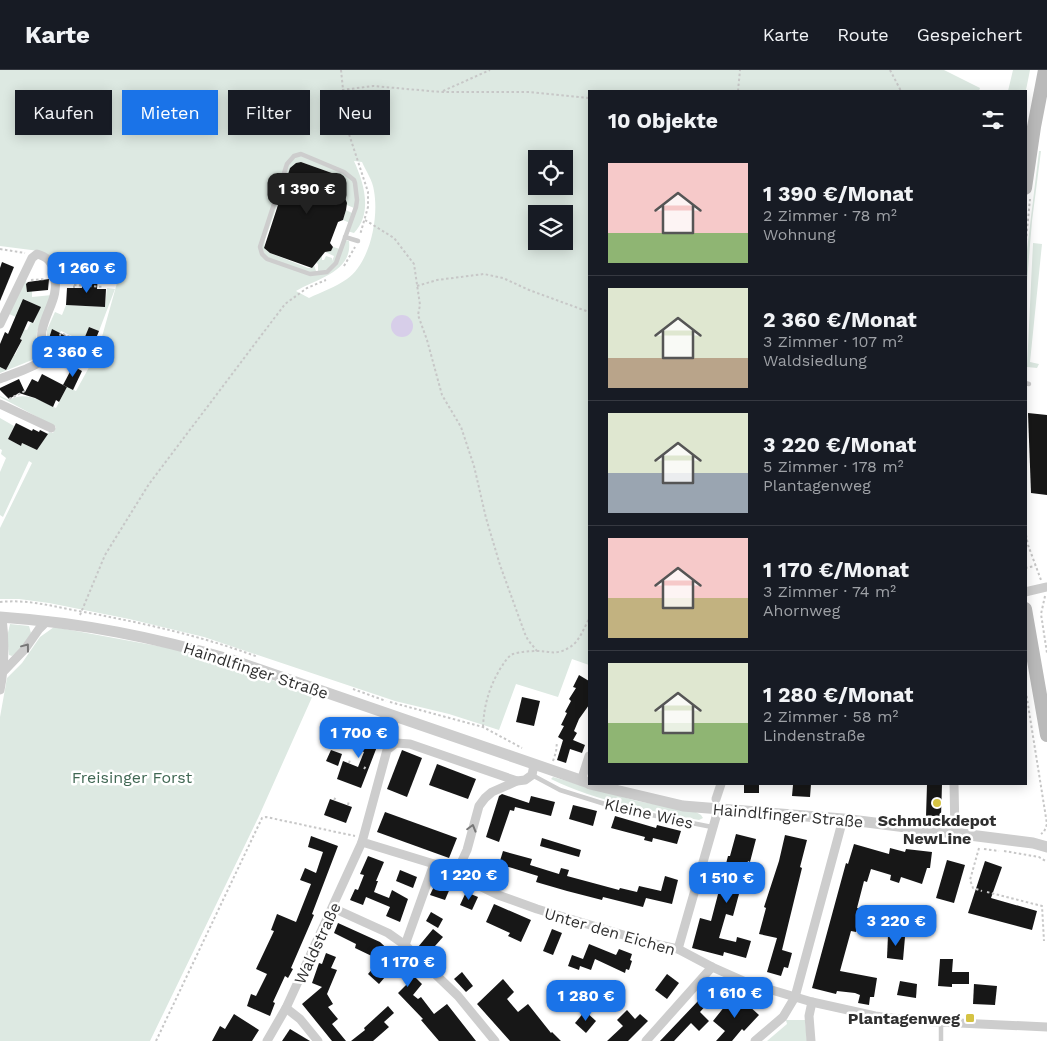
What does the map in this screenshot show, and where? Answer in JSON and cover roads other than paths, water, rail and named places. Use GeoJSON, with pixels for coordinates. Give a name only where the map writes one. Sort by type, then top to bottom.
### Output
{"type":"FeatureCollection","features":[{"type":"Feature","properties":{"kind":"main road"},"geometry":{"type":"LineString","coordinates":[[1027,174],[1045,70]]}},
{"type":"Feature","properties":{"kind":"main road"},"geometry":{"type":"LineString","coordinates":[[1027,621],[1047,736]]}},
{"type":"Feature","properties":{"kind":"street"},"geometry":{"type":"LineString","coordinates":[[0,324],[30,261],[37,254],[48,258],[55,274],[56,292],[42,329],[41,358],[36,364],[0,379]]}},
{"type":"Feature","properties":{"kind":"street"},"geometry":{"type":"LineString","coordinates":[[0,404],[51,428]]}},
{"type":"Feature","properties":{"kind":"street"},"geometry":{"type":"LineString","coordinates":[[1027,592],[1046,591]]}},
{"type":"Feature","properties":{"kind":"street"},"geometry":{"type":"LineString","coordinates":[[0,690],[4,671],[5,642],[1,617]]}},
{"type":"Feature","properties":{"kind":"street","name":"Haindlfinger Straße"},"geometry":{"type":"LineString","coordinates":[[1,617],[77,624],[154,639],[232,660],[533,770],[586,783]]}},
{"type":"Feature","properties":{"kind":"street"},"geometry":{"type":"LineString","coordinates":[[4,671],[24,649],[38,629],[47,621]]}},
{"type":"Feature","properties":{"kind":"street"},"geometry":{"type":"LineString","coordinates":[[361,840],[388,750],[396,743],[410,744],[516,781]]}},
{"type":"Feature","properties":{"kind":"street"},"geometry":{"type":"LineString","coordinates":[[586,783],[588,765]]}},
{"type":"Feature","properties":{"kind":"street"},"geometry":{"type":"LineString","coordinates":[[456,874],[467,850],[479,806],[492,792],[516,781],[525,780],[533,770]]}},
{"type":"Feature","properties":{"kind":"street","name":"Haindlfinger Straße"},"geometry":{"type":"LineString","coordinates":[[594,785],[664,802],[717,804],[1033,843],[1047,847]]}},
{"type":"Feature","properties":{"kind":"street","name":"Kleine Wies"},"geometry":{"type":"LineString","coordinates":[[678,949],[712,827],[720,785]]}},
{"type":"Feature","properties":{"kind":"street"},"geometry":{"type":"LineString","coordinates":[[954,785],[955,834]]}},
{"type":"Feature","properties":{"kind":"street"},"geometry":{"type":"LineString","coordinates":[[755,1041],[783,1017],[795,997],[843,820]]}},
{"type":"Feature","properties":{"kind":"street","name":"Unter den Eichen"},"geometry":{"type":"LineString","coordinates":[[361,840],[434,864],[498,895],[537,910],[650,943],[678,949],[712,968],[748,983],[795,997]]}},
{"type":"Feature","properties":{"kind":"street","name":"Waldstraße"},"geometry":{"type":"LineString","coordinates":[[267,1041],[286,1008],[333,908],[361,840]]}},
{"type":"Feature","properties":{"kind":"street"},"geometry":{"type":"LineString","coordinates":[[405,945],[434,864]]}},
{"type":"Feature","properties":{"kind":"street"},"geometry":{"type":"LineString","coordinates":[[333,908],[388,933],[405,945],[458,996],[495,1041]]}},
{"type":"Feature","properties":{"kind":"street"},"geometry":{"type":"LineString","coordinates":[[646,1041],[712,968]]}},
{"type":"Feature","properties":{"kind":"street"},"geometry":{"type":"LineString","coordinates":[[795,997],[882,1017],[941,1023],[1047,1027]]}},
{"type":"Feature","properties":{"kind":"street"},"geometry":{"type":"LineString","coordinates":[[811,1041],[809,1016],[812,1002]]}},
{"type":"Feature","properties":{"kind":"street"},"geometry":{"type":"LineString","coordinates":[[286,1008],[300,1019],[318,1041]]}},
{"type":"Feature","properties":{"kind":"lane"},"geometry":{"type":"LineString","coordinates":[[301,154],[316,160],[338,169],[354,180],[357,200],[345,236],[336,263],[330,270],[323,273],[307,273],[272,261],[262,254],[259,245],[287,164],[294,156],[301,154]]}},
{"type":"Feature","properties":{"kind":"lane"},"geometry":{"type":"LineString","coordinates":[[345,236],[358,241]]}},
{"type":"Feature","properties":{"kind":"lane","name":"Kleine Wies"},"geometry":{"type":"LineString","coordinates":[[533,770],[560,790],[658,817],[712,827]]}},
{"type":"Feature","properties":{"kind":"lane"},"geometry":{"type":"LineString","coordinates":[[941,1023],[941,1041]]}},
{"type":"Feature","properties":{"kind":"place","name":"Schmuckdepot NewLine"},"geometry":{"type":"Point","coordinates":[937,803]}},
{"type":"Feature","properties":{"kind":"place","name":"Plantagenweg"},"geometry":{"type":"Point","coordinates":[970,1018]}},
{"type":"Feature","properties":{"kind":"park label","name":"Freisinger Forst"},"geometry":{"type":"Point","coordinates":[132,777]}}]}
